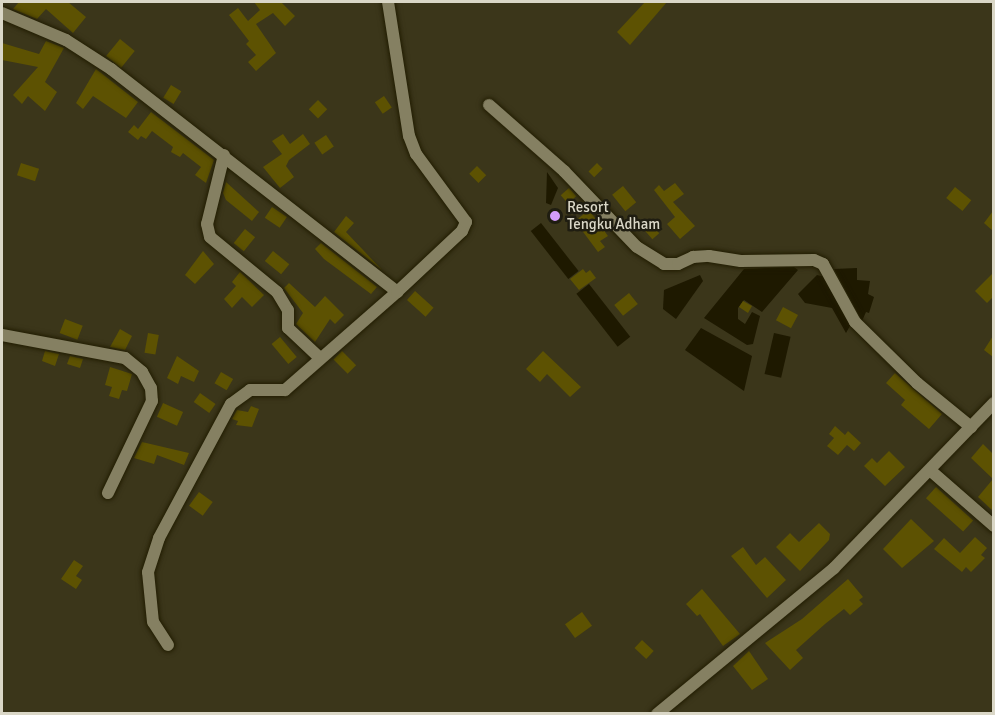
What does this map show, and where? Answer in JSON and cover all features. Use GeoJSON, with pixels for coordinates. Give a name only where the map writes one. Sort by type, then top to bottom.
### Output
{"type":"FeatureCollection","features":[{"type":"Feature","properties":{"kind":"street"},"geometry":{"type":"LineString","coordinates":[[168,645],[153,622],[148,572],[159,538],[225,414],[242,393],[285,390],[397,292],[462,231],[466,222],[416,154],[409,136],[388,2]]}},
{"type":"Feature","properties":{"kind":"street"},"geometry":{"type":"LineString","coordinates":[[2,13],[66,40],[111,69],[224,155],[364,270],[397,292]]}},
{"type":"Feature","properties":{"kind":"street"},"geometry":{"type":"LineString","coordinates":[[489,105],[564,171],[637,247],[664,264],[678,264],[693,257],[709,256],[741,261],[814,260],[823,264],[855,322],[917,383],[971,427]]}},
{"type":"Feature","properties":{"kind":"street"},"geometry":{"type":"LineString","coordinates":[[224,155],[207,224],[210,237],[277,292],[288,310],[288,328],[320,358]]}},
{"type":"Feature","properties":{"kind":"street"},"geometry":{"type":"LineString","coordinates":[[2,334],[125,358],[142,372],[151,388],[152,400],[108,493]]}},
{"type":"Feature","properties":{"kind":"street"},"geometry":{"type":"LineString","coordinates":[[657,714],[834,568],[932,471],[993,403]]}},
{"type":"Feature","properties":{"kind":"street"},"geometry":{"type":"LineString","coordinates":[[932,471],[993,526]]}},
{"type":"Feature","properties":{"kind":"shaded area"},"geometry":{"type":"Polygon","coordinates":[[[547,172],[558,188],[551,205],[546,203],[547,172]]]}},
{"type":"Feature","properties":{"kind":"shaded area"},"geometry":{"type":"Polygon","coordinates":[[[541,223],[579,271],[568,279],[531,231],[541,223]]]}},
{"type":"Feature","properties":{"kind":"shaded area"},"geometry":{"type":"Polygon","coordinates":[[[794,267],[798,270],[762,312],[744,300],[738,308],[738,319],[745,324],[752,312],[760,316],[753,344],[747,345],[704,318],[744,269],[794,267]]]}},
{"type":"Feature","properties":{"kind":"shaded area"},"geometry":{"type":"Polygon","coordinates":[[[857,268],[857,280],[870,281],[868,294],[874,297],[869,313],[866,312],[862,321],[834,269],[857,268]]]}},
{"type":"Feature","properties":{"kind":"shaded area"},"geometry":{"type":"Polygon","coordinates":[[[700,275],[703,281],[676,319],[663,309],[664,290],[700,275]]]}},
{"type":"Feature","properties":{"kind":"shaded area"},"geometry":{"type":"Polygon","coordinates":[[[817,275],[825,277],[851,324],[846,333],[832,308],[805,303],[798,294],[817,275]]]}},
{"type":"Feature","properties":{"kind":"shaded area"},"geometry":{"type":"Polygon","coordinates":[[[589,284],[630,337],[618,347],[576,294],[589,284]]]}},
{"type":"Feature","properties":{"kind":"shaded area"},"geometry":{"type":"Polygon","coordinates":[[[701,328],[752,356],[744,391],[685,350],[701,328]]]}},
{"type":"Feature","properties":{"kind":"shaded area"},"geometry":{"type":"Polygon","coordinates":[[[774,333],[791,337],[781,378],[765,374],[774,333]]]}},
{"type":"Feature","properties":{"kind":"building"},"geometry":{"type":"Polygon","coordinates":[[[19,2],[68,2],[86,17],[73,33],[46,9],[37,19],[13,9],[19,2]]]}},
{"type":"Feature","properties":{"kind":"building"},"geometry":{"type":"Polygon","coordinates":[[[254,2],[281,2],[295,16],[285,26],[273,13],[256,24],[276,53],[256,71],[248,62],[256,55],[246,44],[249,41],[229,15],[238,8],[248,21],[260,10],[254,2]]]}},
{"type":"Feature","properties":{"kind":"building"},"geometry":{"type":"Polygon","coordinates":[[[645,2],[667,2],[630,45],[617,32],[645,2]]]}},
{"type":"Feature","properties":{"kind":"building"},"geometry":{"type":"Polygon","coordinates":[[[120,39],[135,51],[121,68],[106,56],[120,39]]]}},
{"type":"Feature","properties":{"kind":"building"},"geometry":{"type":"Polygon","coordinates":[[[46,41],[64,48],[45,82],[57,92],[45,111],[28,96],[22,104],[13,95],[38,67],[2,60],[2,43],[39,54],[46,41]]]}},
{"type":"Feature","properties":{"kind":"building"},"geometry":{"type":"Polygon","coordinates":[[[96,69],[138,102],[126,118],[93,96],[83,109],[76,103],[96,69]]]}},
{"type":"Feature","properties":{"kind":"building"},"geometry":{"type":"Polygon","coordinates":[[[171,85],[181,91],[174,104],[163,98],[171,85]]]}},
{"type":"Feature","properties":{"kind":"building"},"geometry":{"type":"Polygon","coordinates":[[[384,96],[392,108],[383,114],[375,102],[384,96]]]}},
{"type":"Feature","properties":{"kind":"building"},"geometry":{"type":"Polygon","coordinates":[[[318,100],[327,109],[318,118],[309,109],[318,100]]]}},
{"type":"Feature","properties":{"kind":"building"},"geometry":{"type":"Polygon","coordinates":[[[151,112],[214,160],[206,183],[195,175],[201,167],[183,153],[180,157],[171,152],[173,147],[152,131],[146,139],[141,136],[138,140],[128,132],[134,125],[138,129],[151,112]]]}},
{"type":"Feature","properties":{"kind":"building"},"geometry":{"type":"Polygon","coordinates":[[[283,134],[290,144],[303,134],[310,144],[289,160],[286,166],[294,177],[280,188],[263,167],[282,154],[272,141],[283,134]]]}},
{"type":"Feature","properties":{"kind":"building"},"geometry":{"type":"Polygon","coordinates":[[[326,135],[334,147],[322,154],[314,143],[326,135]]]}},
{"type":"Feature","properties":{"kind":"building"},"geometry":{"type":"Polygon","coordinates":[[[21,163],[39,169],[35,181],[17,175],[21,163]]]}},
{"type":"Feature","properties":{"kind":"building"},"geometry":{"type":"Polygon","coordinates":[[[597,163],[603,169],[594,177],[589,171],[597,163]]]}},
{"type":"Feature","properties":{"kind":"building"},"geometry":{"type":"Polygon","coordinates":[[[477,166],[486,175],[478,183],[469,174],[477,166]]]}},
{"type":"Feature","properties":{"kind":"building"},"geometry":{"type":"Polygon","coordinates":[[[226,182],[259,212],[252,221],[226,200],[223,193],[226,182]]]}},
{"type":"Feature","properties":{"kind":"building"},"geometry":{"type":"Polygon","coordinates":[[[675,183],[684,194],[673,202],[695,226],[680,239],[667,224],[675,217],[654,190],[659,185],[664,191],[675,183]]]}},
{"type":"Feature","properties":{"kind":"building"},"geometry":{"type":"Polygon","coordinates":[[[623,186],[636,202],[625,211],[612,195],[623,186]]]}},
{"type":"Feature","properties":{"kind":"building"},"geometry":{"type":"Polygon","coordinates":[[[955,187],[971,200],[963,211],[946,198],[955,187]]]}},
{"type":"Feature","properties":{"kind":"building"},"geometry":{"type":"Polygon","coordinates":[[[569,188],[576,196],[568,204],[561,195],[569,188]]]}},
{"type":"Feature","properties":{"kind":"building"},"geometry":{"type":"Polygon","coordinates":[[[272,207],[287,217],[280,228],[265,218],[272,207]]]}},
{"type":"Feature","properties":{"kind":"building"},"geometry":{"type":"Polygon","coordinates":[[[589,210],[608,236],[600,241],[605,247],[598,252],[575,221],[589,210]]]}},
{"type":"Feature","properties":{"kind":"building"},"geometry":{"type":"Polygon","coordinates":[[[993,211],[993,231],[984,223],[993,211]]]}},
{"type":"Feature","properties":{"kind":"building"},"geometry":{"type":"Polygon","coordinates":[[[346,216],[354,223],[346,232],[382,270],[334,232],[346,216]]]}},
{"type":"Feature","properties":{"kind":"building"},"geometry":{"type":"Polygon","coordinates":[[[652,225],[659,233],[652,239],[645,231],[652,225]]]}},
{"type":"Feature","properties":{"kind":"building"},"geometry":{"type":"Polygon","coordinates":[[[245,229],[255,237],[244,251],[234,243],[245,229]]]}},
{"type":"Feature","properties":{"kind":"building"},"geometry":{"type":"Polygon","coordinates":[[[321,243],[377,287],[371,294],[324,259],[315,249],[321,243]]]}},
{"type":"Feature","properties":{"kind":"building"},"geometry":{"type":"Polygon","coordinates":[[[203,251],[214,264],[195,284],[185,275],[203,251]]]}},
{"type":"Feature","properties":{"kind":"building"},"geometry":{"type":"Polygon","coordinates":[[[273,251],[289,264],[281,274],[265,261],[273,251]]]}},
{"type":"Feature","properties":{"kind":"building"},"geometry":{"type":"Polygon","coordinates":[[[583,269],[586,273],[590,270],[596,278],[579,290],[570,279],[583,269]]]}},
{"type":"Feature","properties":{"kind":"building"},"geometry":{"type":"Polygon","coordinates":[[[240,272],[264,295],[252,307],[242,297],[232,308],[224,299],[236,286],[232,282],[240,272]]]}},
{"type":"Feature","properties":{"kind":"building"},"geometry":{"type":"Polygon","coordinates":[[[993,273],[993,297],[987,303],[975,291],[993,273]]]}},
{"type":"Feature","properties":{"kind":"building"},"geometry":{"type":"Polygon","coordinates":[[[289,283],[315,307],[325,296],[344,315],[335,324],[330,319],[315,342],[296,324],[303,313],[284,288],[289,283]]]}},
{"type":"Feature","properties":{"kind":"building"},"geometry":{"type":"Polygon","coordinates":[[[415,291],[434,308],[426,317],[407,300],[415,291]]]}},
{"type":"Feature","properties":{"kind":"building"},"geometry":{"type":"Polygon","coordinates":[[[629,293],[638,304],[623,316],[614,305],[629,293]]]}},
{"type":"Feature","properties":{"kind":"building"},"geometry":{"type":"Polygon","coordinates":[[[743,301],[752,306],[748,313],[739,307],[743,301]]]}},
{"type":"Feature","properties":{"kind":"building"},"geometry":{"type":"Polygon","coordinates":[[[783,307],[798,315],[791,328],[776,320],[783,307]]]}},
{"type":"Feature","properties":{"kind":"building"},"geometry":{"type":"Polygon","coordinates":[[[65,319],[83,326],[77,340],[60,333],[65,319]]]}},
{"type":"Feature","properties":{"kind":"building"},"geometry":{"type":"Polygon","coordinates":[[[120,329],[132,336],[125,350],[110,347],[120,329]]]}},
{"type":"Feature","properties":{"kind":"building"},"geometry":{"type":"Polygon","coordinates":[[[148,333],[159,335],[155,355],[145,353],[148,333]]]}},
{"type":"Feature","properties":{"kind":"building"},"geometry":{"type":"Polygon","coordinates":[[[993,336],[993,357],[984,350],[993,336]]]}},
{"type":"Feature","properties":{"kind":"building"},"geometry":{"type":"Polygon","coordinates":[[[280,337],[297,357],[288,364],[272,344],[280,337]]]}},
{"type":"Feature","properties":{"kind":"building"},"geometry":{"type":"Polygon","coordinates":[[[45,351],[59,354],[55,366],[42,361],[45,351]]]}},
{"type":"Feature","properties":{"kind":"building"},"geometry":{"type":"Polygon","coordinates":[[[342,351],[356,365],[348,374],[334,359],[342,351]]]}},
{"type":"Feature","properties":{"kind":"building"},"geometry":{"type":"Polygon","coordinates":[[[543,351],[581,387],[570,397],[547,374],[540,382],[526,369],[543,351]]]}},
{"type":"Feature","properties":{"kind":"building"},"geometry":{"type":"Polygon","coordinates":[[[70,356],[83,359],[80,368],[67,364],[70,356]]]}},
{"type":"Feature","properties":{"kind":"building"},"geometry":{"type":"Polygon","coordinates":[[[177,356],[199,371],[194,382],[181,376],[178,384],[167,378],[177,356]]]}},
{"type":"Feature","properties":{"kind":"building"},"geometry":{"type":"Polygon","coordinates":[[[110,367],[132,374],[127,391],[122,390],[119,399],[109,396],[112,387],[105,385],[110,367]]]}},
{"type":"Feature","properties":{"kind":"building"},"geometry":{"type":"Polygon","coordinates":[[[221,372],[233,379],[227,390],[214,383],[221,372]]]}},
{"type":"Feature","properties":{"kind":"building"},"geometry":{"type":"Polygon","coordinates":[[[895,373],[942,414],[929,429],[901,405],[905,400],[886,383],[895,373]]]}},
{"type":"Feature","properties":{"kind":"building"},"geometry":{"type":"Polygon","coordinates":[[[200,393],[216,404],[209,413],[194,402],[200,393]]]}},
{"type":"Feature","properties":{"kind":"building"},"geometry":{"type":"Polygon","coordinates":[[[163,403],[183,412],[177,426],[157,417],[163,403]]]}},
{"type":"Feature","properties":{"kind":"building"},"geometry":{"type":"Polygon","coordinates":[[[251,406],[259,409],[252,427],[236,425],[238,421],[232,419],[237,410],[248,412],[251,406]]]}},
{"type":"Feature","properties":{"kind":"building"},"geometry":{"type":"Polygon","coordinates":[[[835,426],[845,435],[848,431],[861,443],[854,451],[847,445],[838,455],[827,446],[834,438],[829,434],[835,426]]]}},
{"type":"Feature","properties":{"kind":"building"},"geometry":{"type":"Polygon","coordinates":[[[142,442],[189,453],[184,465],[157,455],[154,464],[134,458],[142,442]]]}},
{"type":"Feature","properties":{"kind":"building"},"geometry":{"type":"Polygon","coordinates":[[[983,444],[993,454],[993,479],[971,458],[983,444]]]}},
{"type":"Feature","properties":{"kind":"building"},"geometry":{"type":"Polygon","coordinates":[[[889,451],[905,467],[885,486],[864,466],[872,458],[877,463],[889,451]]]}},
{"type":"Feature","properties":{"kind":"building"},"geometry":{"type":"Polygon","coordinates":[[[993,479],[993,511],[978,497],[993,479]]]}},
{"type":"Feature","properties":{"kind":"building"},"geometry":{"type":"Polygon","coordinates":[[[936,487],[973,520],[963,532],[926,498],[936,487]]]}},
{"type":"Feature","properties":{"kind":"building"},"geometry":{"type":"Polygon","coordinates":[[[199,492],[213,502],[203,516],[189,506],[199,492]]]}},
{"type":"Feature","properties":{"kind":"building"},"geometry":{"type":"Polygon","coordinates":[[[911,519],[934,541],[902,568],[883,549],[911,519]]]}},
{"type":"Feature","properties":{"kind":"building"},"geometry":{"type":"Polygon","coordinates":[[[819,523],[830,534],[829,540],[800,571],[776,547],[790,533],[799,542],[819,523]]]}},
{"type":"Feature","properties":{"kind":"building"},"geometry":{"type":"Polygon","coordinates":[[[975,537],[987,548],[981,555],[985,558],[971,572],[966,567],[962,572],[934,549],[944,538],[960,553],[975,537]]]}},
{"type":"Feature","properties":{"kind":"building"},"geometry":{"type":"Polygon","coordinates":[[[743,547],[756,565],[765,557],[786,580],[767,598],[731,556],[743,547]]]}},
{"type":"Feature","properties":{"kind":"building"},"geometry":{"type":"Polygon","coordinates":[[[74,560],[83,566],[76,576],[82,580],[76,589],[61,579],[74,560]]]}},
{"type":"Feature","properties":{"kind":"building"},"geometry":{"type":"Polygon","coordinates":[[[848,579],[863,597],[859,600],[863,604],[850,615],[844,609],[796,650],[803,658],[790,670],[765,643],[802,619],[848,579]]]}},
{"type":"Feature","properties":{"kind":"building"},"geometry":{"type":"Polygon","coordinates":[[[702,589],[740,634],[723,646],[700,614],[697,616],[686,604],[702,589]]]}},
{"type":"Feature","properties":{"kind":"building"},"geometry":{"type":"Polygon","coordinates":[[[582,612],[592,626],[575,638],[565,624],[582,612]]]}},
{"type":"Feature","properties":{"kind":"building"},"geometry":{"type":"Polygon","coordinates":[[[642,640],[654,651],[646,659],[634,648],[642,640]]]}},
{"type":"Feature","properties":{"kind":"building"},"geometry":{"type":"Polygon","coordinates":[[[749,651],[768,679],[752,690],[733,666],[749,651]]]}},
{"type":"Feature","properties":{"kind":"place","name":"Resort Tengku Adham"},"geometry":{"type":"Point","coordinates":[555,216]}}]}
